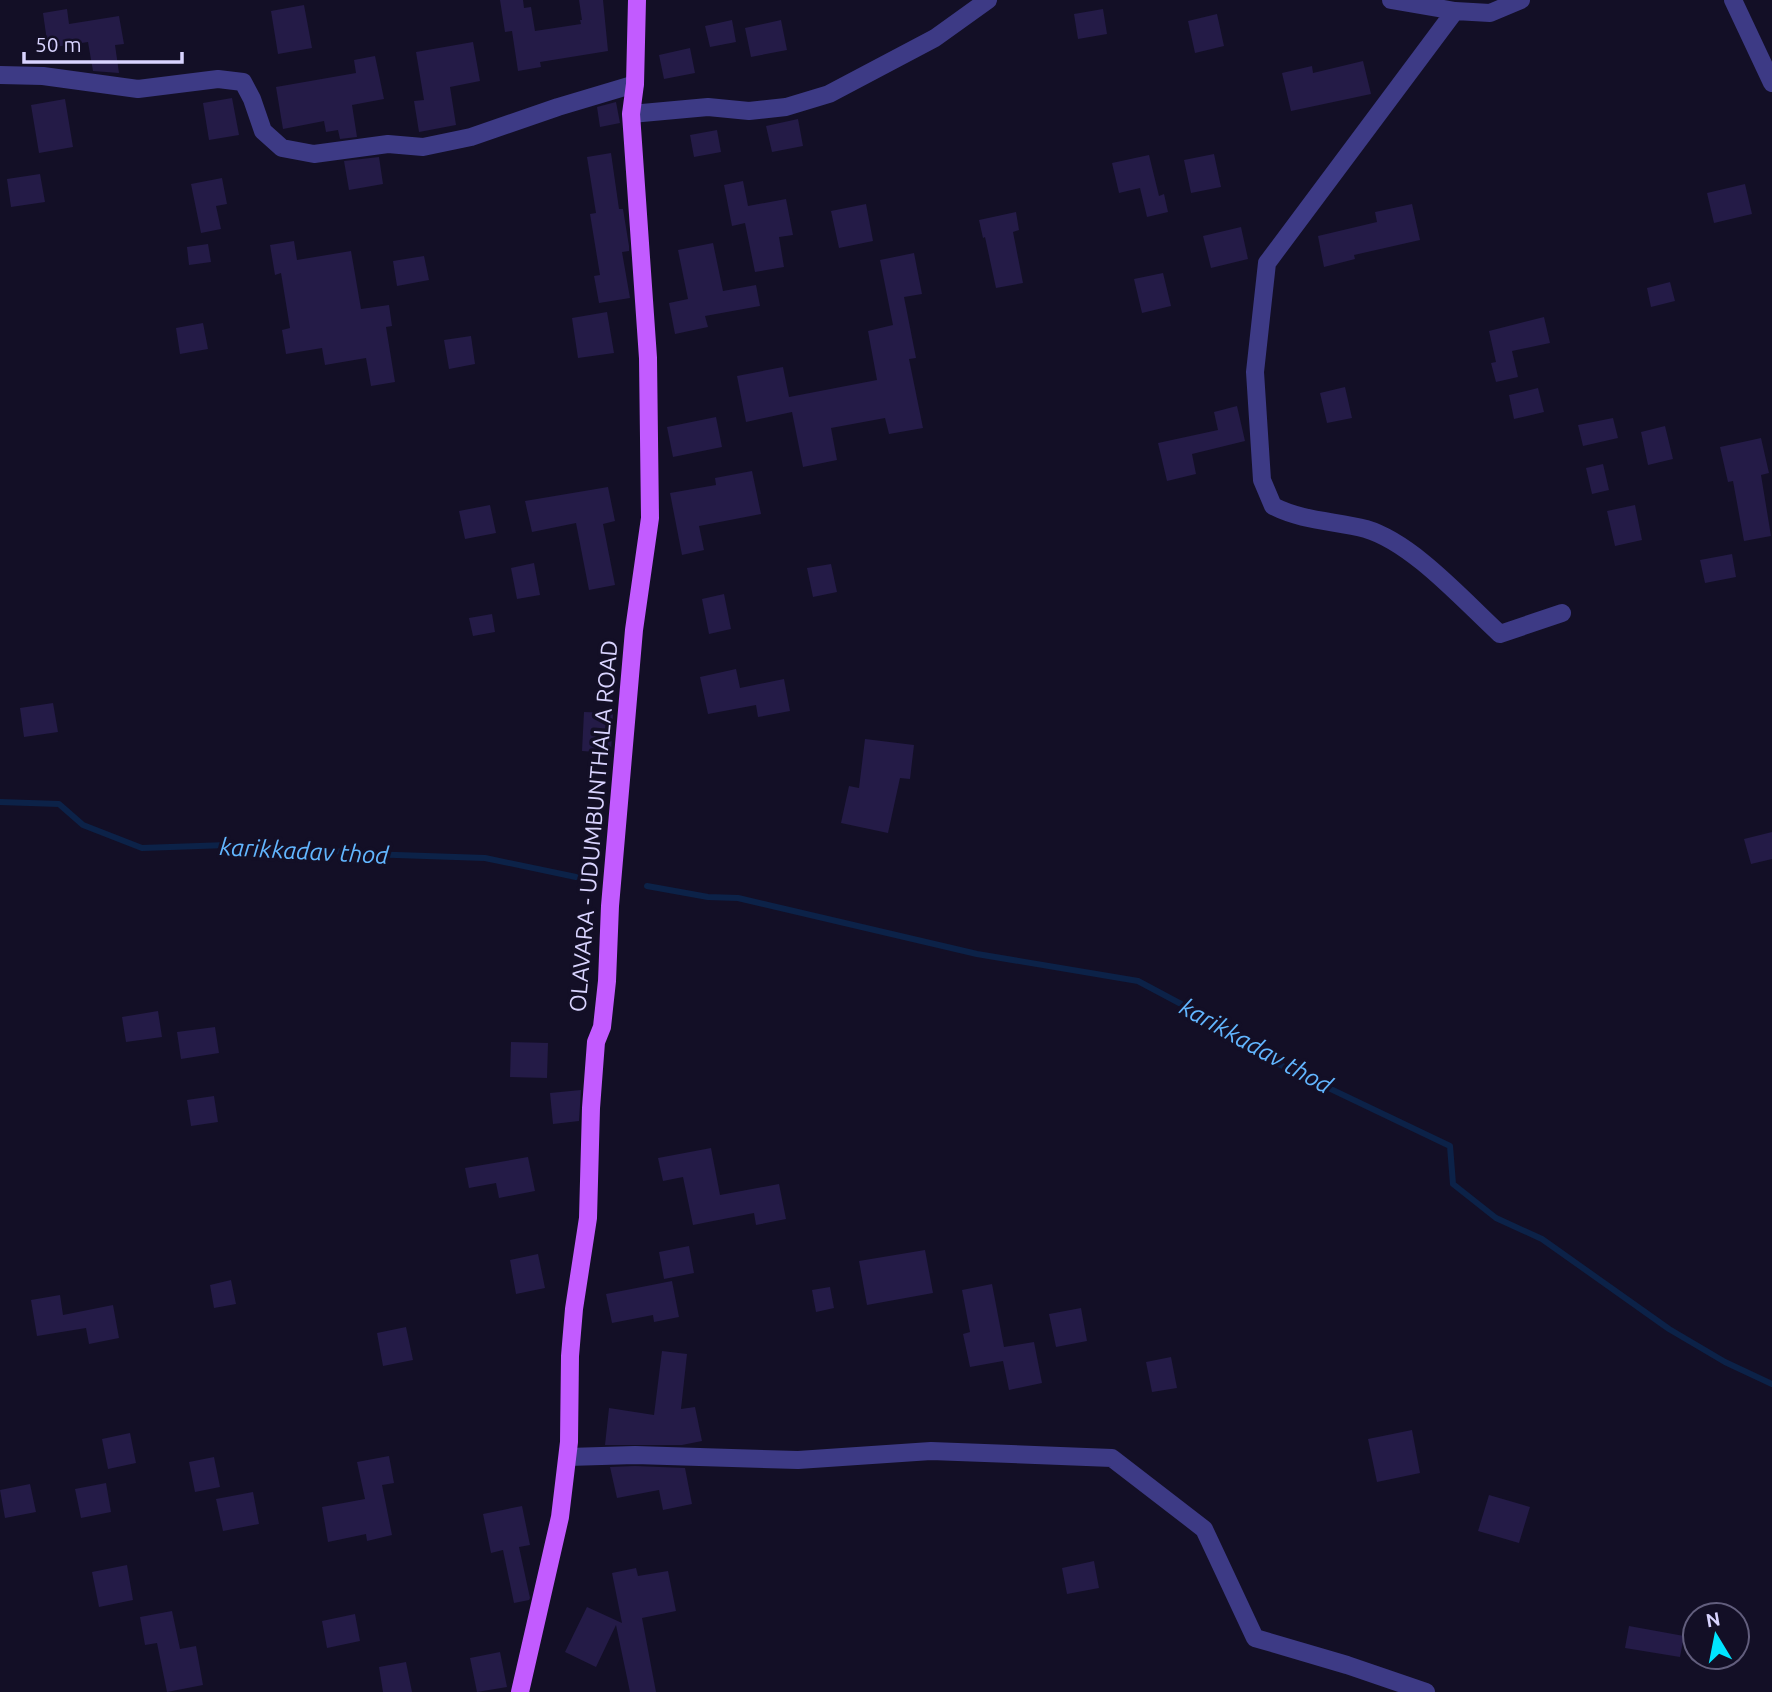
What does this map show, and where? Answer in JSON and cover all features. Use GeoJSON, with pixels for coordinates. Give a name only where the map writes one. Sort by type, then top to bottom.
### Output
{"type":"FeatureCollection","features":[{"type":"Feature","properties":{"kind":"main road","name":"OLAVARA - UDUMBUNTHALA ROAD"},"geometry":{"type":"LineString","coordinates":[[520,1692],[560,1517],[568,1457],[573,1309],[588,1217],[590,1108],[596,1042],[602,1027],[607,981],[610,906],[632,643],[650,517],[648,358],[631,114],[635,84],[637,0]]}},
{"type":"Feature","properties":{"kind":"street"},"geometry":{"type":"LineString","coordinates":[[631,114],[708,107],[750,111],[786,107],[829,94],[935,38],[988,0]]}},
{"type":"Feature","properties":{"kind":"street"},"geometry":{"type":"LineString","coordinates":[[1391,0],[1455,11],[1490,13],[1521,0]]}},
{"type":"Feature","properties":{"kind":"street"},"geometry":{"type":"LineString","coordinates":[[1733,0],[1772,83]]}},
{"type":"Feature","properties":{"kind":"street"},"geometry":{"type":"LineString","coordinates":[[1455,11],[1267,263],[1255,372],[1262,480],[1273,506],[1289,514],[1368,530],[1409,551],[1500,634],[1562,612]]}},
{"type":"Feature","properties":{"kind":"street"},"geometry":{"type":"LineString","coordinates":[[0,75],[43,76],[138,89],[218,79],[243,82],[252,99],[262,131],[282,148],[314,153],[388,144],[423,147],[471,138],[558,107],[635,84]]}},
{"type":"Feature","properties":{"kind":"street"},"geometry":{"type":"LineString","coordinates":[[568,1457],[635,1455],[798,1460],[931,1451],[1112,1458],[1204,1529],[1255,1638],[1426,1692]]}},
{"type":"Feature","properties":{"kind":"building"},"geometry":{"type":"Polygon","coordinates":[[[500,0],[523,0],[524,8],[531,7],[535,31],[581,24],[579,0],[603,0],[608,51],[540,62],[541,67],[518,71],[512,31],[505,32],[500,0]]]}},
{"type":"Feature","properties":{"kind":"building"},"geometry":{"type":"Polygon","coordinates":[[[304,5],[312,48],[278,54],[271,11],[304,5]]]}},
{"type":"Feature","properties":{"kind":"building"},"geometry":{"type":"Polygon","coordinates":[[[67,9],[69,24],[119,16],[124,44],[115,45],[119,73],[93,71],[88,42],[48,48],[43,13],[67,9]]]}},
{"type":"Feature","properties":{"kind":"building"},"geometry":{"type":"Polygon","coordinates":[[[1103,9],[1107,34],[1078,39],[1074,14],[1103,9]]]}},
{"type":"Feature","properties":{"kind":"building"},"geometry":{"type":"Polygon","coordinates":[[[1217,14],[1224,46],[1195,53],[1188,21],[1217,14]]]}},
{"type":"Feature","properties":{"kind":"building"},"geometry":{"type":"Polygon","coordinates":[[[732,20],[736,42],[710,47],[705,26],[732,20]]]}},
{"type":"Feature","properties":{"kind":"building"},"geometry":{"type":"Polygon","coordinates":[[[781,20],[787,50],[751,57],[745,28],[781,20]]]}},
{"type":"Feature","properties":{"kind":"building"},"geometry":{"type":"Polygon","coordinates":[[[473,42],[480,81],[450,87],[456,125],[419,132],[414,101],[424,100],[416,52],[473,42]]]}},
{"type":"Feature","properties":{"kind":"building"},"geometry":{"type":"Polygon","coordinates":[[[690,48],[695,73],[664,79],[659,55],[690,48]]]}},
{"type":"Feature","properties":{"kind":"building"},"geometry":{"type":"Polygon","coordinates":[[[375,56],[384,99],[352,105],[357,137],[340,139],[338,130],[326,132],[324,121],[283,129],[276,87],[356,73],[354,60],[375,56]]]}},
{"type":"Feature","properties":{"kind":"building"},"geometry":{"type":"Polygon","coordinates":[[[1363,61],[1371,94],[1291,111],[1282,73],[1312,66],[1313,73],[1363,61]]]}},
{"type":"Feature","properties":{"kind":"building"},"geometry":{"type":"Polygon","coordinates":[[[232,98],[239,135],[209,140],[203,103],[232,98]]]}},
{"type":"Feature","properties":{"kind":"building"},"geometry":{"type":"Polygon","coordinates":[[[65,99],[73,147],[39,153],[31,105],[65,99]]]}},
{"type":"Feature","properties":{"kind":"building"},"geometry":{"type":"Polygon","coordinates":[[[616,102],[620,123],[600,127],[597,107],[616,102]]]}},
{"type":"Feature","properties":{"kind":"building"},"geometry":{"type":"Polygon","coordinates":[[[798,119],[803,146],[772,152],[766,126],[798,119]]]}},
{"type":"Feature","properties":{"kind":"building"},"geometry":{"type":"Polygon","coordinates":[[[717,130],[721,152],[694,157],[690,135],[717,130]]]}},
{"type":"Feature","properties":{"kind":"building"},"geometry":{"type":"Polygon","coordinates":[[[611,153],[619,209],[623,209],[629,246],[629,251],[622,252],[630,298],[599,303],[594,276],[600,275],[590,214],[596,213],[587,157],[611,153]]]}},
{"type":"Feature","properties":{"kind":"building"},"geometry":{"type":"Polygon","coordinates":[[[1214,154],[1221,187],[1191,193],[1184,160],[1214,154]]]}},
{"type":"Feature","properties":{"kind":"building"},"geometry":{"type":"Polygon","coordinates":[[[1149,155],[1159,196],[1164,194],[1168,212],[1147,217],[1140,188],[1119,193],[1112,163],[1149,155]]]}},
{"type":"Feature","properties":{"kind":"building"},"geometry":{"type":"Polygon","coordinates":[[[379,157],[383,184],[349,190],[344,161],[379,157]]]}},
{"type":"Feature","properties":{"kind":"building"},"geometry":{"type":"Polygon","coordinates":[[[40,174],[45,202],[11,207],[7,179],[40,174]]]}},
{"type":"Feature","properties":{"kind":"building"},"geometry":{"type":"Polygon","coordinates":[[[222,178],[227,204],[216,206],[221,229],[201,233],[191,184],[222,178]]]}},
{"type":"Feature","properties":{"kind":"building"},"geometry":{"type":"Polygon","coordinates":[[[743,181],[748,206],[786,199],[793,235],[779,237],[784,267],[755,272],[745,223],[732,226],[724,185],[743,181]]]}},
{"type":"Feature","properties":{"kind":"building"},"geometry":{"type":"Polygon","coordinates":[[[1745,184],[1752,214],[1714,223],[1707,193],[1745,184]]]}},
{"type":"Feature","properties":{"kind":"building"},"geometry":{"type":"Polygon","coordinates":[[[866,204],[873,241],[839,248],[831,211],[866,204]]]}},
{"type":"Feature","properties":{"kind":"building"},"geometry":{"type":"Polygon","coordinates":[[[1412,204],[1420,240],[1354,255],[1355,259],[1324,267],[1318,236],[1377,222],[1375,212],[1412,204]]]}},
{"type":"Feature","properties":{"kind":"building"},"geometry":{"type":"Polygon","coordinates":[[[1016,212],[1019,230],[1013,232],[1023,283],[996,288],[979,220],[1016,212]]]}},
{"type":"Feature","properties":{"kind":"building"},"geometry":{"type":"Polygon","coordinates":[[[1241,227],[1248,259],[1211,268],[1203,236],[1241,227]]]}},
{"type":"Feature","properties":{"kind":"building"},"geometry":{"type":"Polygon","coordinates":[[[294,241],[297,260],[351,251],[361,309],[389,305],[392,326],[386,327],[395,382],[371,386],[366,358],[325,365],[322,348],[286,354],[282,330],[290,328],[281,273],[275,275],[270,245],[294,241]]]}},
{"type":"Feature","properties":{"kind":"building"},"geometry":{"type":"Polygon","coordinates":[[[713,243],[723,291],[756,285],[760,306],[705,316],[708,327],[675,334],[669,303],[688,299],[678,250],[713,243]]]}},
{"type":"Feature","properties":{"kind":"building"},"geometry":{"type":"Polygon","coordinates":[[[208,244],[211,262],[189,265],[187,247],[208,244]]]}},
{"type":"Feature","properties":{"kind":"building"},"geometry":{"type":"Polygon","coordinates":[[[914,253],[922,294],[904,297],[916,358],[909,359],[923,428],[889,434],[885,418],[831,428],[837,460],[803,467],[792,412],[746,422],[737,376],[783,367],[789,397],[877,380],[868,331],[893,325],[880,260],[914,253]]]}},
{"type":"Feature","properties":{"kind":"building"},"geometry":{"type":"Polygon","coordinates":[[[424,256],[429,280],[397,286],[393,261],[424,256]]]}},
{"type":"Feature","properties":{"kind":"building"},"geometry":{"type":"Polygon","coordinates":[[[1163,273],[1171,306],[1142,313],[1134,279],[1163,273]]]}},
{"type":"Feature","properties":{"kind":"building"},"geometry":{"type":"Polygon","coordinates":[[[1670,282],[1675,301],[1651,307],[1647,288],[1670,282]]]}},
{"type":"Feature","properties":{"kind":"building"},"geometry":{"type":"Polygon","coordinates":[[[607,312],[614,353],[578,358],[572,318],[607,312]]]}},
{"type":"Feature","properties":{"kind":"building"},"geometry":{"type":"Polygon","coordinates":[[[1544,317],[1550,343],[1512,351],[1518,377],[1496,382],[1491,363],[1496,362],[1489,331],[1544,317]]]}},
{"type":"Feature","properties":{"kind":"building"},"geometry":{"type":"Polygon","coordinates":[[[203,323],[208,349],[180,354],[176,328],[203,323]]]}},
{"type":"Feature","properties":{"kind":"building"},"geometry":{"type":"Polygon","coordinates":[[[471,336],[475,364],[449,369],[444,340],[471,336]]]}},
{"type":"Feature","properties":{"kind":"building"},"geometry":{"type":"Polygon","coordinates":[[[1345,387],[1352,418],[1327,423],[1320,393],[1345,387]]]}},
{"type":"Feature","properties":{"kind":"building"},"geometry":{"type":"Polygon","coordinates":[[[1538,388],[1544,412],[1514,419],[1509,395],[1538,388]]]}},
{"type":"Feature","properties":{"kind":"building"},"geometry":{"type":"Polygon","coordinates":[[[1237,406],[1245,441],[1192,454],[1196,474],[1167,481],[1158,443],[1218,430],[1214,412],[1237,406]]]}},
{"type":"Feature","properties":{"kind":"building"},"geometry":{"type":"Polygon","coordinates":[[[716,417],[722,447],[673,457],[667,427],[716,417]]]}},
{"type":"Feature","properties":{"kind":"building"},"geometry":{"type":"Polygon","coordinates":[[[1613,418],[1618,438],[1583,446],[1578,425],[1613,418]]]}},
{"type":"Feature","properties":{"kind":"building"},"geometry":{"type":"Polygon","coordinates":[[[1665,426],[1673,459],[1648,465],[1641,432],[1665,426]]]}},
{"type":"Feature","properties":{"kind":"building"},"geometry":{"type":"Polygon","coordinates":[[[1761,438],[1769,473],[1761,475],[1771,536],[1744,541],[1733,481],[1728,482],[1720,447],[1761,438]]]}},
{"type":"Feature","properties":{"kind":"building"},"geometry":{"type":"Polygon","coordinates":[[[1603,464],[1609,490],[1592,494],[1586,468],[1603,464]]]}},
{"type":"Feature","properties":{"kind":"building"},"geometry":{"type":"Polygon","coordinates":[[[752,471],[761,514],[699,526],[704,550],[682,555],[670,493],[716,485],[715,478],[752,471]]]}},
{"type":"Feature","properties":{"kind":"building"},"geometry":{"type":"Polygon","coordinates":[[[608,487],[615,521],[603,524],[615,585],[589,590],[576,523],[532,532],[525,501],[608,487]]]}},
{"type":"Feature","properties":{"kind":"building"},"geometry":{"type":"Polygon","coordinates":[[[490,505],[496,533],[465,539],[459,511],[490,505]]]}},
{"type":"Feature","properties":{"kind":"building"},"geometry":{"type":"Polygon","coordinates":[[[1635,505],[1642,540],[1615,546],[1607,511],[1635,505]]]}},
{"type":"Feature","properties":{"kind":"building"},"geometry":{"type":"Polygon","coordinates":[[[1732,554],[1736,577],[1705,583],[1700,560],[1732,554]]]}},
{"type":"Feature","properties":{"kind":"building"},"geometry":{"type":"Polygon","coordinates":[[[534,563],[540,595],[517,599],[511,568],[534,563]]]}},
{"type":"Feature","properties":{"kind":"building"},"geometry":{"type":"Polygon","coordinates":[[[831,564],[837,592],[813,597],[807,568],[831,564]]]}},
{"type":"Feature","properties":{"kind":"building"},"geometry":{"type":"Polygon","coordinates":[[[724,594],[731,629],[709,634],[702,599],[724,594]]]}},
{"type":"Feature","properties":{"kind":"building"},"geometry":{"type":"Polygon","coordinates":[[[492,614],[495,632],[473,636],[469,618],[492,614]]]}},
{"type":"Feature","properties":{"kind":"building"},"geometry":{"type":"Polygon","coordinates":[[[736,669],[740,688],[784,679],[790,711],[758,717],[756,705],[708,714],[700,677],[736,669]]]}},
{"type":"Feature","properties":{"kind":"building"},"geometry":{"type":"Polygon","coordinates":[[[53,703],[58,732],[24,737],[20,708],[53,703]]]}},
{"type":"Feature","properties":{"kind":"building"},"geometry":{"type":"Polygon","coordinates":[[[584,712],[613,713],[611,753],[582,751],[584,712]]]}},
{"type":"Feature","properties":{"kind":"building"},"geometry":{"type":"Polygon","coordinates":[[[865,739],[914,745],[910,779],[900,778],[888,833],[841,823],[849,786],[859,788],[865,739]]]}},
{"type":"Feature","properties":{"kind":"building"},"geometry":{"type":"Polygon","coordinates":[[[1772,832],[1772,859],[1751,864],[1744,839],[1772,832]]]}},
{"type":"Feature","properties":{"kind":"building"},"geometry":{"type":"Polygon","coordinates":[[[158,1011],[162,1037],[126,1042],[122,1017],[158,1011]]]}},
{"type":"Feature","properties":{"kind":"building"},"geometry":{"type":"Polygon","coordinates":[[[215,1027],[219,1053],[181,1059],[177,1032],[215,1027]]]}},
{"type":"Feature","properties":{"kind":"building"},"geometry":{"type":"Polygon","coordinates":[[[511,1042],[548,1043],[547,1078],[510,1077],[511,1042]]]}},
{"type":"Feature","properties":{"kind":"building"},"geometry":{"type":"Polygon","coordinates":[[[581,1090],[579,1121],[553,1124],[550,1093],[581,1090]]]}},
{"type":"Feature","properties":{"kind":"building"},"geometry":{"type":"Polygon","coordinates":[[[214,1096],[218,1122],[191,1126],[187,1100],[214,1096]]]}},
{"type":"Feature","properties":{"kind":"building"},"geometry":{"type":"Polygon","coordinates":[[[711,1148],[720,1195],[779,1184],[786,1219],[756,1225],[754,1213],[693,1225],[683,1177],[663,1181],[658,1158],[711,1148]]]}},
{"type":"Feature","properties":{"kind":"building"},"geometry":{"type":"Polygon","coordinates":[[[528,1157],[535,1191],[499,1198],[496,1183],[469,1188],[465,1168],[528,1157]]]}},
{"type":"Feature","properties":{"kind":"building"},"geometry":{"type":"Polygon","coordinates":[[[689,1246],[694,1273],[664,1279],[659,1252],[689,1246]]]}},
{"type":"Feature","properties":{"kind":"building"},"geometry":{"type":"Polygon","coordinates":[[[925,1250],[933,1293],[867,1305],[859,1261],[925,1250]]]}},
{"type":"Feature","properties":{"kind":"building"},"geometry":{"type":"Polygon","coordinates":[[[538,1254],[545,1288],[516,1294],[510,1260],[538,1254]]]}},
{"type":"Feature","properties":{"kind":"building"},"geometry":{"type":"Polygon","coordinates":[[[231,1280],[236,1304],[214,1308],[210,1285],[231,1280]]]}},
{"type":"Feature","properties":{"kind":"building"},"geometry":{"type":"Polygon","coordinates":[[[672,1281],[679,1317],[654,1322],[653,1315],[612,1323],[606,1294],[672,1281]]]}},
{"type":"Feature","properties":{"kind":"building"},"geometry":{"type":"Polygon","coordinates":[[[992,1284],[1004,1347],[1034,1342],[1042,1383],[1009,1390],[1003,1361],[970,1367],[963,1334],[970,1332],[962,1290],[992,1284]]]}},
{"type":"Feature","properties":{"kind":"building"},"geometry":{"type":"Polygon","coordinates":[[[830,1287],[834,1308],[816,1312],[812,1290],[830,1287]]]}},
{"type":"Feature","properties":{"kind":"building"},"geometry":{"type":"Polygon","coordinates":[[[60,1295],[63,1315],[113,1305],[119,1338],[89,1344],[86,1328],[37,1336],[31,1300],[60,1295]]]}},
{"type":"Feature","properties":{"kind":"building"},"geometry":{"type":"Polygon","coordinates":[[[1081,1308],[1087,1341],[1056,1347],[1049,1314],[1081,1308]]]}},
{"type":"Feature","properties":{"kind":"building"},"geometry":{"type":"Polygon","coordinates":[[[406,1327],[413,1360],[383,1366],[377,1333],[406,1327]]]}},
{"type":"Feature","properties":{"kind":"building"},"geometry":{"type":"Polygon","coordinates":[[[662,1351],[687,1354],[681,1409],[695,1407],[702,1441],[682,1445],[605,1445],[609,1408],[654,1415],[662,1351]]]}},
{"type":"Feature","properties":{"kind":"building"},"geometry":{"type":"Polygon","coordinates":[[[1171,1357],[1177,1388],[1152,1392],[1146,1362],[1171,1357]]]}},
{"type":"Feature","properties":{"kind":"building"},"geometry":{"type":"Polygon","coordinates":[[[1412,1430],[1420,1473],[1377,1482],[1368,1439],[1412,1430]]]}},
{"type":"Feature","properties":{"kind":"building"},"geometry":{"type":"Polygon","coordinates":[[[130,1433],[136,1463],[108,1469],[102,1439],[130,1433]]]}},
{"type":"Feature","properties":{"kind":"building"},"geometry":{"type":"Polygon","coordinates":[[[389,1456],[394,1483],[382,1485],[392,1535],[367,1541],[366,1534],[328,1542],[322,1507],[365,1499],[357,1462],[389,1456]]]}},
{"type":"Feature","properties":{"kind":"building"},"geometry":{"type":"Polygon","coordinates":[[[214,1457],[220,1487],[195,1492],[189,1462],[214,1457]]]}},
{"type":"Feature","properties":{"kind":"building"},"geometry":{"type":"Polygon","coordinates":[[[610,1467],[685,1468],[692,1504],[663,1510],[659,1490],[617,1498],[610,1467]]]}},
{"type":"Feature","properties":{"kind":"building"},"geometry":{"type":"Polygon","coordinates":[[[106,1483],[111,1512],[81,1518],[75,1489],[106,1483]]]}},
{"type":"Feature","properties":{"kind":"building"},"geometry":{"type":"Polygon","coordinates":[[[30,1484],[36,1512],[5,1518],[0,1490],[30,1484]]]}},
{"type":"Feature","properties":{"kind":"building"},"geometry":{"type":"Polygon","coordinates":[[[253,1492],[259,1524],[223,1531],[216,1499],[253,1492]]]}},
{"type":"Feature","properties":{"kind":"building"},"geometry":{"type":"Polygon","coordinates":[[[1489,1495],[1530,1507],[1519,1543],[1478,1531],[1489,1495]]]}},
{"type":"Feature","properties":{"kind":"building"},"geometry":{"type":"Polygon","coordinates":[[[522,1506],[530,1545],[519,1547],[530,1598],[514,1603],[503,1550],[491,1553],[483,1514],[522,1506]]]}},
{"type":"Feature","properties":{"kind":"building"},"geometry":{"type":"Polygon","coordinates":[[[1094,1561],[1099,1588],[1067,1594],[1062,1568],[1094,1561]]]}},
{"type":"Feature","properties":{"kind":"building"},"geometry":{"type":"Polygon","coordinates":[[[127,1565],[133,1600],[99,1607],[92,1572],[127,1565]]]}},
{"type":"Feature","properties":{"kind":"building"},"geometry":{"type":"Polygon","coordinates":[[[636,1568],[638,1576],[668,1571],[676,1611],[642,1618],[656,1692],[630,1692],[616,1625],[596,1667],[565,1652],[587,1607],[622,1623],[612,1573],[636,1568]]]}},
{"type":"Feature","properties":{"kind":"building"},"geometry":{"type":"Polygon","coordinates":[[[172,1611],[180,1649],[196,1646],[203,1685],[167,1692],[157,1643],[145,1645],[140,1617],[172,1611]]]}},
{"type":"Feature","properties":{"kind":"building"},"geometry":{"type":"Polygon","coordinates":[[[355,1614],[360,1641],[327,1648],[322,1621],[355,1614]]]}},
{"type":"Feature","properties":{"kind":"building"},"geometry":{"type":"Polygon","coordinates":[[[1629,1626],[1681,1635],[1680,1657],[1625,1648],[1629,1626]]]}},
{"type":"Feature","properties":{"kind":"building"},"geometry":{"type":"Polygon","coordinates":[[[500,1652],[507,1687],[477,1692],[470,1658],[500,1652]]]}},
{"type":"Feature","properties":{"kind":"building"},"geometry":{"type":"Polygon","coordinates":[[[406,1662],[412,1692],[383,1692],[379,1667],[406,1662]]]}},
{"type":"Feature","properties":{"kind":"waterway","name":"karikkadav thod"},"geometry":{"type":"LineString","coordinates":[[0,802],[59,804],[83,825],[142,848],[259,844],[367,854],[485,858],[576,877]]}},
{"type":"Feature","properties":{"kind":"waterway","name":"karikkadav thod"},"geometry":{"type":"LineString","coordinates":[[647,886],[708,897],[738,898],[977,954],[1138,981],[1211,1020],[1268,1059],[1450,1146],[1453,1184],[1496,1218],[1542,1239],[1669,1329],[1725,1362],[1772,1384]]}}]}
